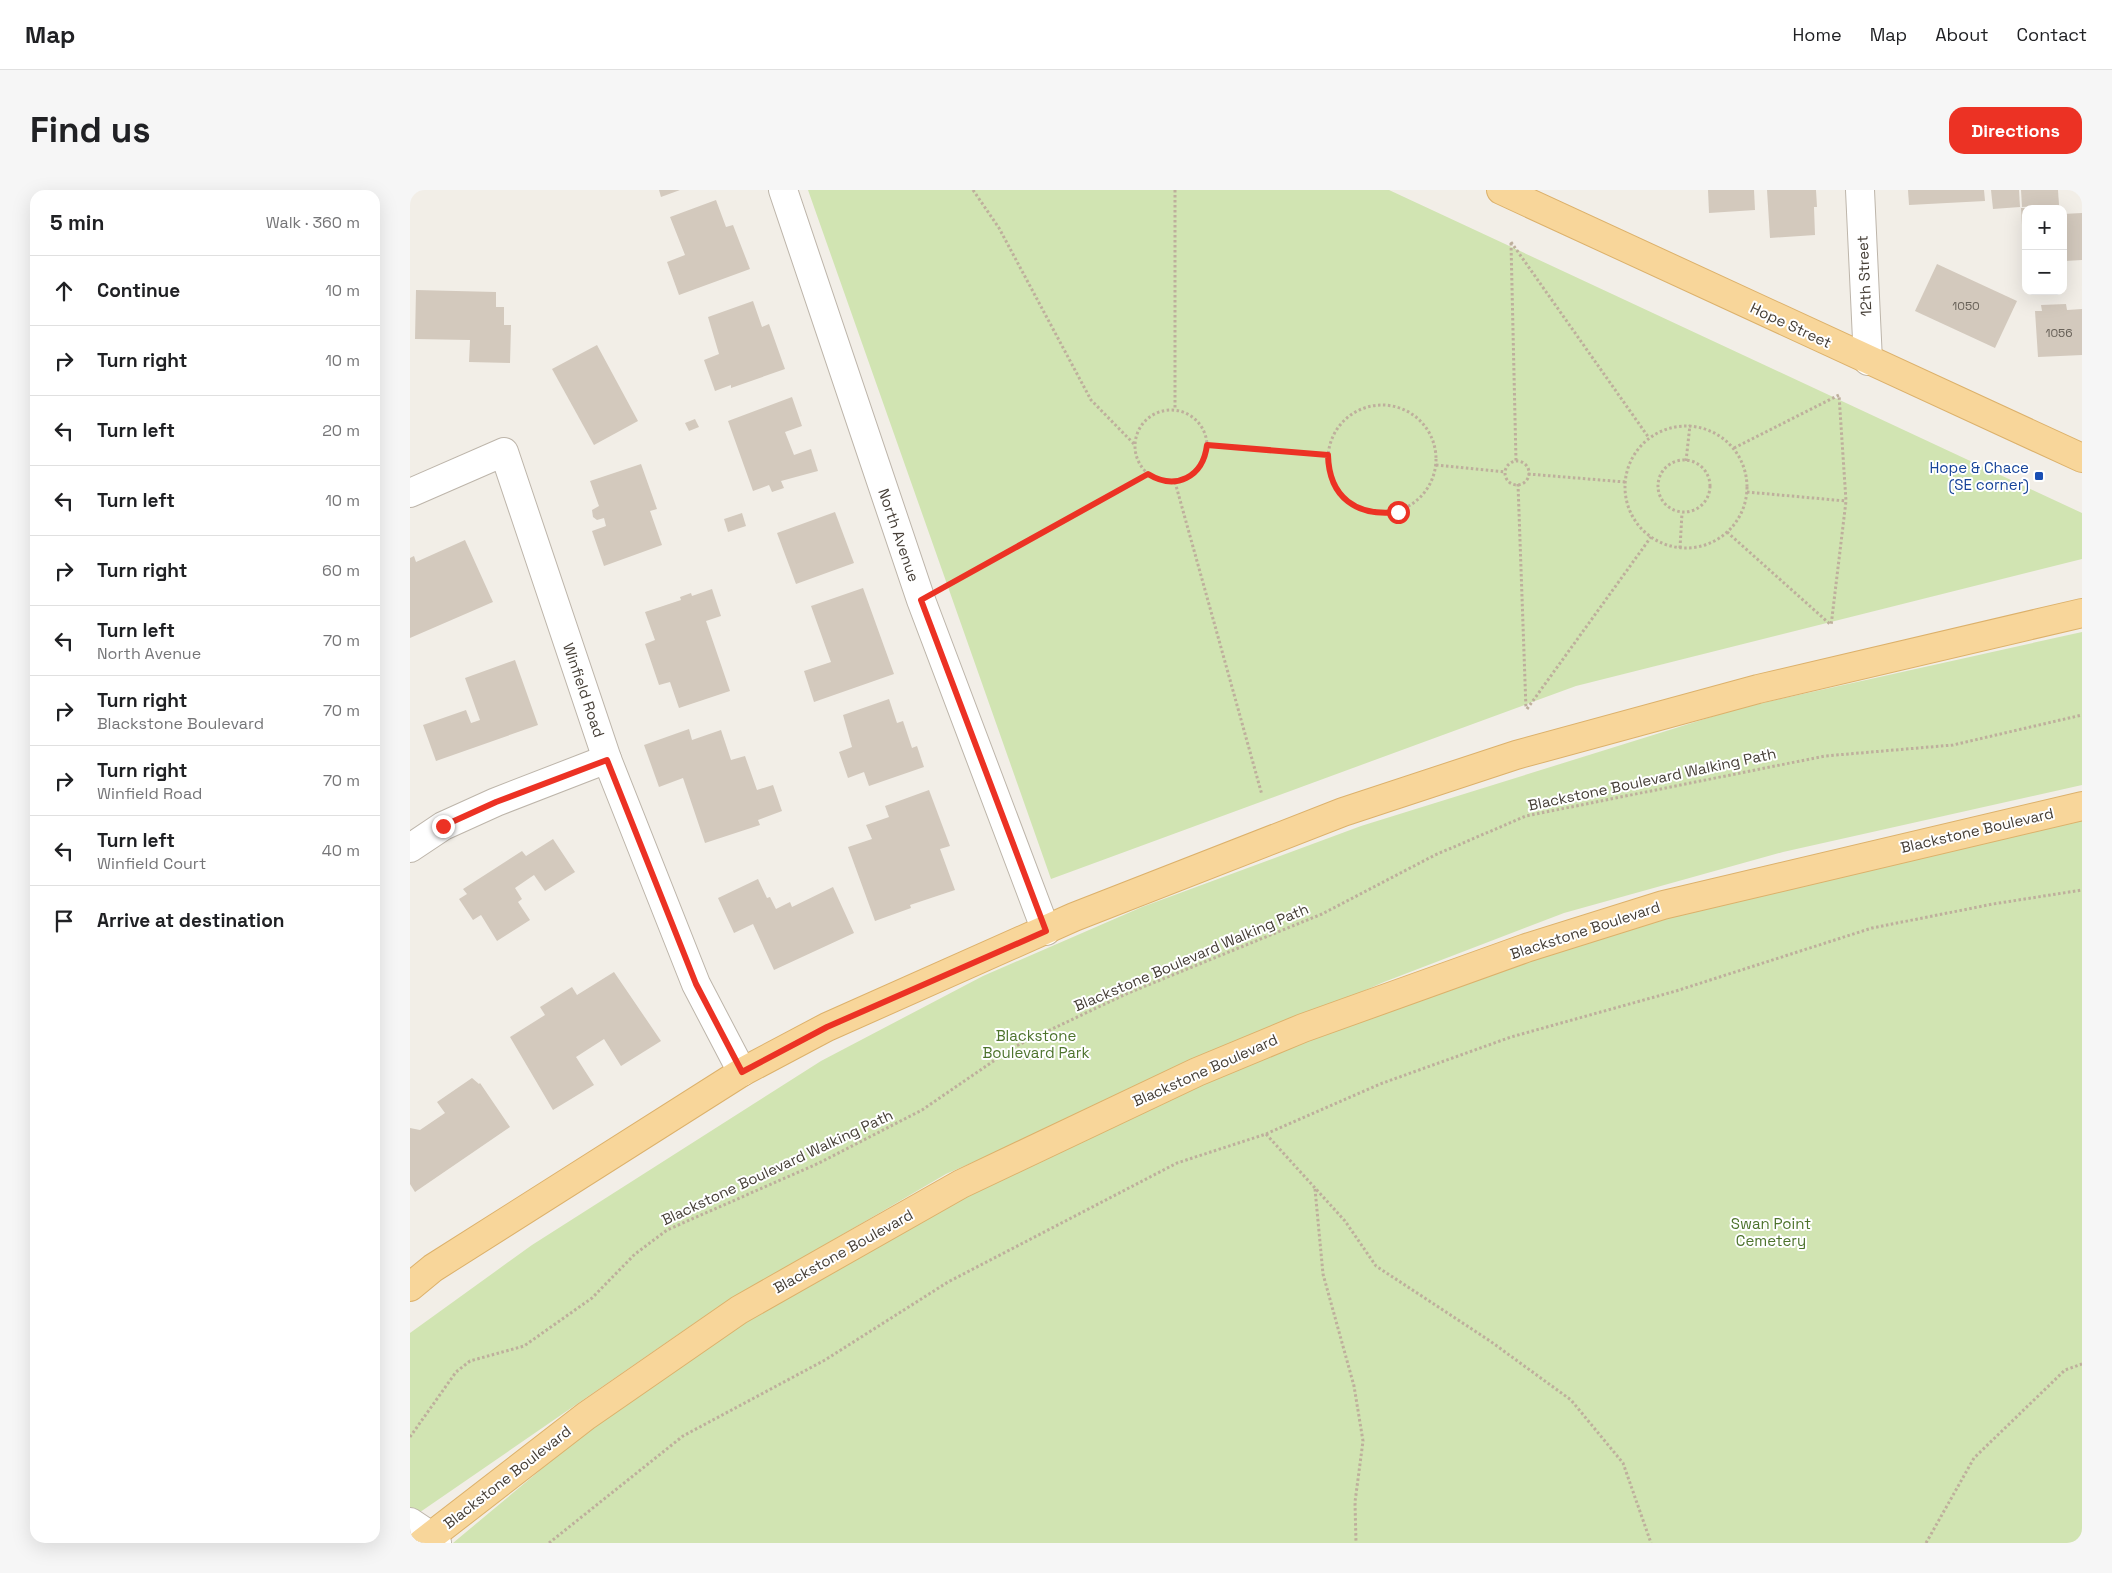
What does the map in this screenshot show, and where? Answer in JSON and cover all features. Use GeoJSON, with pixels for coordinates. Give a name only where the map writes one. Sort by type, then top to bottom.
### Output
{"type":"FeatureCollection","features":[{"type":"Feature","properties":{"kind":"main road","name":"Hope Street"},"geometry":{"type":"LineString","coordinates":[[1501,190],[1535,199],[1868,361],[2082,458]]}},
{"type":"Feature","properties":{"kind":"main road"},"geometry":{"type":"LineString","coordinates":[[410,1286],[434,1268],[742,1072],[827,1027],[1074,917],[1343,812],[1516,755],[1758,688],[2082,613]]}},
{"type":"Feature","properties":{"kind":"main road","name":"Blackstone Boulevard"},"geometry":{"type":"LineString","coordinates":[[425,1536],[586,1416],[739,1310],[961,1184],[1197,1072],[1304,1028],[1526,948],[1663,905],[2082,806]]}},
{"type":"Feature","properties":{"kind":"street","name":"North Avenue"},"geometry":{"type":"LineString","coordinates":[[783,190],[921,600],[1046,931]]}},
{"type":"Feature","properties":{"kind":"street","name":"12th Street"},"geometry":{"type":"LineString","coordinates":[[1860,190],[1868,361]]}},
{"type":"Feature","properties":{"kind":"street","name":"Winfield Road"},"geometry":{"type":"LineString","coordinates":[[410,493],[504,452],[607,760],[696,984],[742,1072]]}},
{"type":"Feature","properties":{"kind":"street"},"geometry":{"type":"LineString","coordinates":[[410,848],[443,826],[496,802],[607,760]]}},
{"type":"Feature","properties":{"kind":"path"},"geometry":{"type":"LineString","coordinates":[[973,190],[999,228],[1091,400],[1135,445]]}},
{"type":"Feature","properties":{"kind":"path"},"geometry":{"type":"LineString","coordinates":[[1175,190],[1175,410]]}},
{"type":"Feature","properties":{"kind":"path"},"geometry":{"type":"LineString","coordinates":[[1516,461],[1511,242],[1648,438]]}},
{"type":"Feature","properties":{"kind":"path"},"geometry":{"type":"LineString","coordinates":[[1727,532],[1831,626],[1846,502],[1839,395],[1734,448]]}},
{"type":"Feature","properties":{"kind":"path"},"geometry":{"type":"LineString","coordinates":[[1376,404],[1394,405],[1411,412],[1424,424],[1434,440],[1436,465],[1435,475],[1427,492],[1414,504],[1398,512],[1379,514],[1362,510],[1346,500],[1335,487],[1329,469],[1328,455],[1334,434],[1344,419],[1359,409],[1376,404]]}},
{"type":"Feature","properties":{"kind":"path"},"geometry":{"type":"LineString","coordinates":[[1163,410],[1175,410],[1195,419],[1202,427],[1207,445],[1204,460],[1197,471],[1187,478],[1175,482],[1166,482],[1148,474],[1140,466],[1135,445],[1137,433],[1152,414],[1163,410]]}},
{"type":"Feature","properties":{"kind":"path"},"geometry":{"type":"LineString","coordinates":[[1686,461],[1690,425]]}},
{"type":"Feature","properties":{"kind":"path"},"geometry":{"type":"LineString","coordinates":[[1690,425],[1706,429],[1722,437],[1734,448],[1746,476],[1747,492],[1744,506],[1737,520],[1727,532],[1713,542],[1697,547],[1680,548],[1664,544],[1651,537],[1637,524],[1628,507],[1625,482],[1627,469],[1635,452],[1648,438],[1668,428],[1690,425]]}},
{"type":"Feature","properties":{"kind":"path"},"geometry":{"type":"LineString","coordinates":[[1207,445],[1328,455]]}},
{"type":"Feature","properties":{"kind":"path"},"geometry":{"type":"LineString","coordinates":[[1516,461],[1526,465],[1528,474],[1526,480],[1518,484],[1508,481],[1505,472],[1508,464],[1516,461]]}},
{"type":"Feature","properties":{"kind":"path"},"geometry":{"type":"LineString","coordinates":[[1686,461],[1700,466],[1705,471],[1709,485],[1708,493],[1696,510],[1682,512],[1667,506],[1661,500],[1658,484],[1660,476],[1670,464],[1686,461]]}},
{"type":"Feature","properties":{"kind":"path"},"geometry":{"type":"LineString","coordinates":[[1436,465],[1505,472]]}},
{"type":"Feature","properties":{"kind":"path"},"geometry":{"type":"LineString","coordinates":[[921,600],[1148,474]]}},
{"type":"Feature","properties":{"kind":"path"},"geometry":{"type":"LineString","coordinates":[[1528,474],[1625,482]]}},
{"type":"Feature","properties":{"kind":"path"},"geometry":{"type":"LineString","coordinates":[[1175,482],[1262,795]]}},
{"type":"Feature","properties":{"kind":"path"},"geometry":{"type":"LineString","coordinates":[[1518,484],[1526,709],[1651,537]]}},
{"type":"Feature","properties":{"kind":"path"},"geometry":{"type":"LineString","coordinates":[[1747,492],[1846,502]]}},
{"type":"Feature","properties":{"kind":"path"},"geometry":{"type":"LineString","coordinates":[[1680,548],[1682,512]]}},
{"type":"Feature","properties":{"kind":"path","name":"Blackstone Boulevard Walking Path"},"geometry":{"type":"LineString","coordinates":[[410,1437],[456,1372],[470,1361],[524,1346],[592,1298],[635,1254],[666,1230],[818,1163],[922,1110],[1014,1047],[1126,994],[1322,914],[1435,855],[1526,816],[1824,756],[1953,744],[2082,715]]}},
{"type":"Feature","properties":{"kind":"path"},"geometry":{"type":"LineString","coordinates":[[549,1543],[682,1436],[826,1360],[948,1282],[1177,1163],[1266,1134],[1380,1084],[1512,1037],[1676,991],[1872,928],[1994,904],[2082,890]]}},
{"type":"Feature","properties":{"kind":"path"},"geometry":{"type":"LineString","coordinates":[[1266,1134],[1345,1221],[1376,1266],[1490,1341],[1571,1400],[1623,1463],[1651,1543]]}},
{"type":"Feature","properties":{"kind":"path"},"geometry":{"type":"LineString","coordinates":[[1315,1188],[1323,1274],[1354,1386],[1364,1442],[1355,1502],[1356,1543]]}},
{"type":"Feature","properties":{"kind":"path"},"geometry":{"type":"LineString","coordinates":[[1926,1543],[1974,1458],[2065,1370],[2081,1363]]}},
{"type":"Feature","properties":{"kind":"green space"},"geometry":{"type":"Polygon","coordinates":[[[808,190],[1389,190],[2082,513],[2082,559],[1576,686],[1051,879],[808,190]]]}},
{"type":"Feature","properties":{"kind":"green space","name":"Blackstone Boulevard Park"},"geometry":{"type":"Polygon","coordinates":[[[2082,632],[2082,785],[1783,852],[1564,913],[1384,982],[946,1174],[715,1309],[410,1519],[410,1333],[532,1245],[821,1061],[983,976],[1142,907],[1361,826],[1740,708],[2082,632]]]}},
{"type":"Feature","properties":{"kind":"green space","name":"Swan Point Cemetery"},"geometry":{"type":"Polygon","coordinates":[[[2082,803],[2082,1543],[453,1543],[538,1472],[627,1383],[946,1185],[1543,943],[2082,803]]]}},
{"type":"Feature","properties":{"kind":"building"},"geometry":{"type":"Polygon","coordinates":[[[659,190],[680,190],[661,197],[659,190]]]}},
{"type":"Feature","properties":{"kind":"building"},"geometry":{"type":"Polygon","coordinates":[[[1708,190],[1754,190],[1755,210],[1709,213],[1708,190]]]}},
{"type":"Feature","properties":{"kind":"building"},"geometry":{"type":"Polygon","coordinates":[[[1767,190],[1816,190],[1817,207],[1814,207],[1815,235],[1770,238],[1767,190]]]}},
{"type":"Feature","properties":{"kind":"building"},"geometry":{"type":"Polygon","coordinates":[[[1908,190],[1984,190],[1985,201],[1909,205],[1908,190]]]}},
{"type":"Feature","properties":{"kind":"building"},"geometry":{"type":"Polygon","coordinates":[[[1991,190],[2019,190],[2020,207],[1993,209],[1991,190]]]}},
{"type":"Feature","properties":{"kind":"building"},"geometry":{"type":"Polygon","coordinates":[[[2021,190],[2058,190],[2059,205],[2022,205],[2022,207],[2021,190]]]}},
{"type":"Feature","properties":{"kind":"building"},"geometry":{"type":"Polygon","coordinates":[[[716,200],[726,227],[733,225],[750,269],[679,295],[667,262],[685,255],[670,217],[716,200]]]}},
{"type":"Feature","properties":{"kind":"building"},"geometry":{"type":"Polygon","coordinates":[[[2082,213],[2082,260],[2067,261],[2067,214],[2082,213]]]}},
{"type":"Feature","properties":{"kind":"building"},"geometry":{"type":"Polygon","coordinates":[[[1937,264],[2017,301],[1995,348],[1915,311],[1937,264]]]}},
{"type":"Feature","properties":{"kind":"building"},"geometry":{"type":"Polygon","coordinates":[[[416,290],[496,292],[496,307],[504,307],[504,325],[511,325],[510,363],[469,362],[470,340],[415,339],[416,290]]]}},
{"type":"Feature","properties":{"kind":"building"},"geometry":{"type":"Polygon","coordinates":[[[753,301],[762,327],[769,324],[785,369],[731,388],[731,385],[715,391],[704,360],[719,354],[708,317],[753,301]]]}},
{"type":"Feature","properties":{"kind":"building"},"geometry":{"type":"Polygon","coordinates":[[[2066,304],[2067,310],[2082,309],[2082,355],[2038,357],[2035,311],[2042,311],[2041,305],[2066,304]]]}},
{"type":"Feature","properties":{"kind":"building"},"geometry":{"type":"Polygon","coordinates":[[[597,345],[638,421],[594,445],[552,369],[597,345]]]}},
{"type":"Feature","properties":{"kind":"building"},"geometry":{"type":"Polygon","coordinates":[[[792,397],[802,426],[785,432],[794,455],[811,449],[818,471],[781,481],[784,488],[772,492],[769,485],[753,491],[728,421],[792,397]]]}},
{"type":"Feature","properties":{"kind":"building"},"geometry":{"type":"Polygon","coordinates":[[[695,419],[699,427],[689,431],[685,423],[695,419]]]}},
{"type":"Feature","properties":{"kind":"building"},"geometry":{"type":"Polygon","coordinates":[[[641,464],[657,509],[650,511],[662,545],[604,566],[592,531],[606,526],[604,518],[597,520],[593,517],[592,510],[599,506],[590,481],[641,464]]]}},
{"type":"Feature","properties":{"kind":"building"},"geometry":{"type":"Polygon","coordinates":[[[835,512],[854,563],[796,584],[777,533],[835,512]]]}},
{"type":"Feature","properties":{"kind":"building"},"geometry":{"type":"Polygon","coordinates":[[[742,513],[746,526],[728,532],[724,519],[742,513]]]}},
{"type":"Feature","properties":{"kind":"building"},"geometry":{"type":"Polygon","coordinates":[[[465,540],[493,602],[410,638],[410,558],[414,556],[416,562],[465,540]]]}},
{"type":"Feature","properties":{"kind":"building"},"geometry":{"type":"Polygon","coordinates":[[[863,588],[894,674],[814,702],[804,671],[831,662],[811,606],[863,588]]]}},
{"type":"Feature","properties":{"kind":"building"},"geometry":{"type":"Polygon","coordinates":[[[712,589],[721,616],[706,621],[730,691],[679,708],[670,682],[659,685],[645,644],[655,640],[645,612],[681,600],[680,597],[691,593],[692,596],[712,589]]]}},
{"type":"Feature","properties":{"kind":"building"},"geometry":{"type":"Polygon","coordinates":[[[515,660],[538,725],[436,761],[423,725],[466,710],[471,723],[480,720],[465,678],[515,660]]]}},
{"type":"Feature","properties":{"kind":"building"},"geometry":{"type":"Polygon","coordinates":[[[889,699],[897,723],[903,721],[912,748],[917,746],[924,767],[869,786],[864,772],[848,778],[839,752],[852,747],[843,715],[889,699]]]}},
{"type":"Feature","properties":{"kind":"building"},"geometry":{"type":"Polygon","coordinates":[[[689,729],[692,740],[721,730],[731,760],[745,756],[757,790],[773,785],[782,811],[758,820],[760,825],[705,843],[683,778],[659,787],[644,745],[689,729]]]}},
{"type":"Feature","properties":{"kind":"building"},"geometry":{"type":"Polygon","coordinates":[[[929,790],[950,846],[940,849],[955,890],[910,905],[911,908],[875,921],[848,847],[872,839],[866,825],[889,817],[885,806],[929,790]]]}},
{"type":"Feature","properties":{"kind":"building"},"geometry":{"type":"Polygon","coordinates":[[[553,839],[575,872],[545,891],[534,875],[515,888],[522,899],[518,902],[530,920],[497,941],[481,915],[473,920],[459,899],[467,894],[463,889],[522,851],[526,856],[553,839]]]}},
{"type":"Feature","properties":{"kind":"building"},"geometry":{"type":"Polygon","coordinates":[[[758,879],[767,898],[770,897],[776,909],[790,902],[792,907],[833,887],[854,933],[774,970],[753,924],[734,933],[718,898],[758,879]]]}},
{"type":"Feature","properties":{"kind":"building"},"geometry":{"type":"Polygon","coordinates":[[[614,972],[661,1041],[621,1066],[604,1039],[576,1057],[594,1085],[553,1110],[510,1037],[545,1015],[540,1007],[572,987],[577,995],[614,972]]]}},
{"type":"Feature","properties":{"kind":"building"},"geometry":{"type":"Polygon","coordinates":[[[472,1078],[480,1083],[510,1127],[415,1192],[410,1184],[410,1128],[420,1130],[445,1113],[437,1102],[472,1078]]]}},
{"type":"Feature","properties":{"kind":"place","name":"Hope & Chace (SE corner)"},"geometry":{"type":"Point","coordinates":[2039,476]}},
{"type":"Feature","properties":{"kind":"route"},"geometry":{"type":"LineString","coordinates":[[443,826],[496,802],[607,760],[696,984],[726,1045],[742,1072],[827,1027],[1046,931],[921,600],[1148,474],[1166,482],[1175,482],[1187,478],[1197,471],[1204,460],[1207,445],[1328,455],[1329,469],[1335,487],[1346,500],[1362,510],[1379,514],[1398,512]]}}]}
